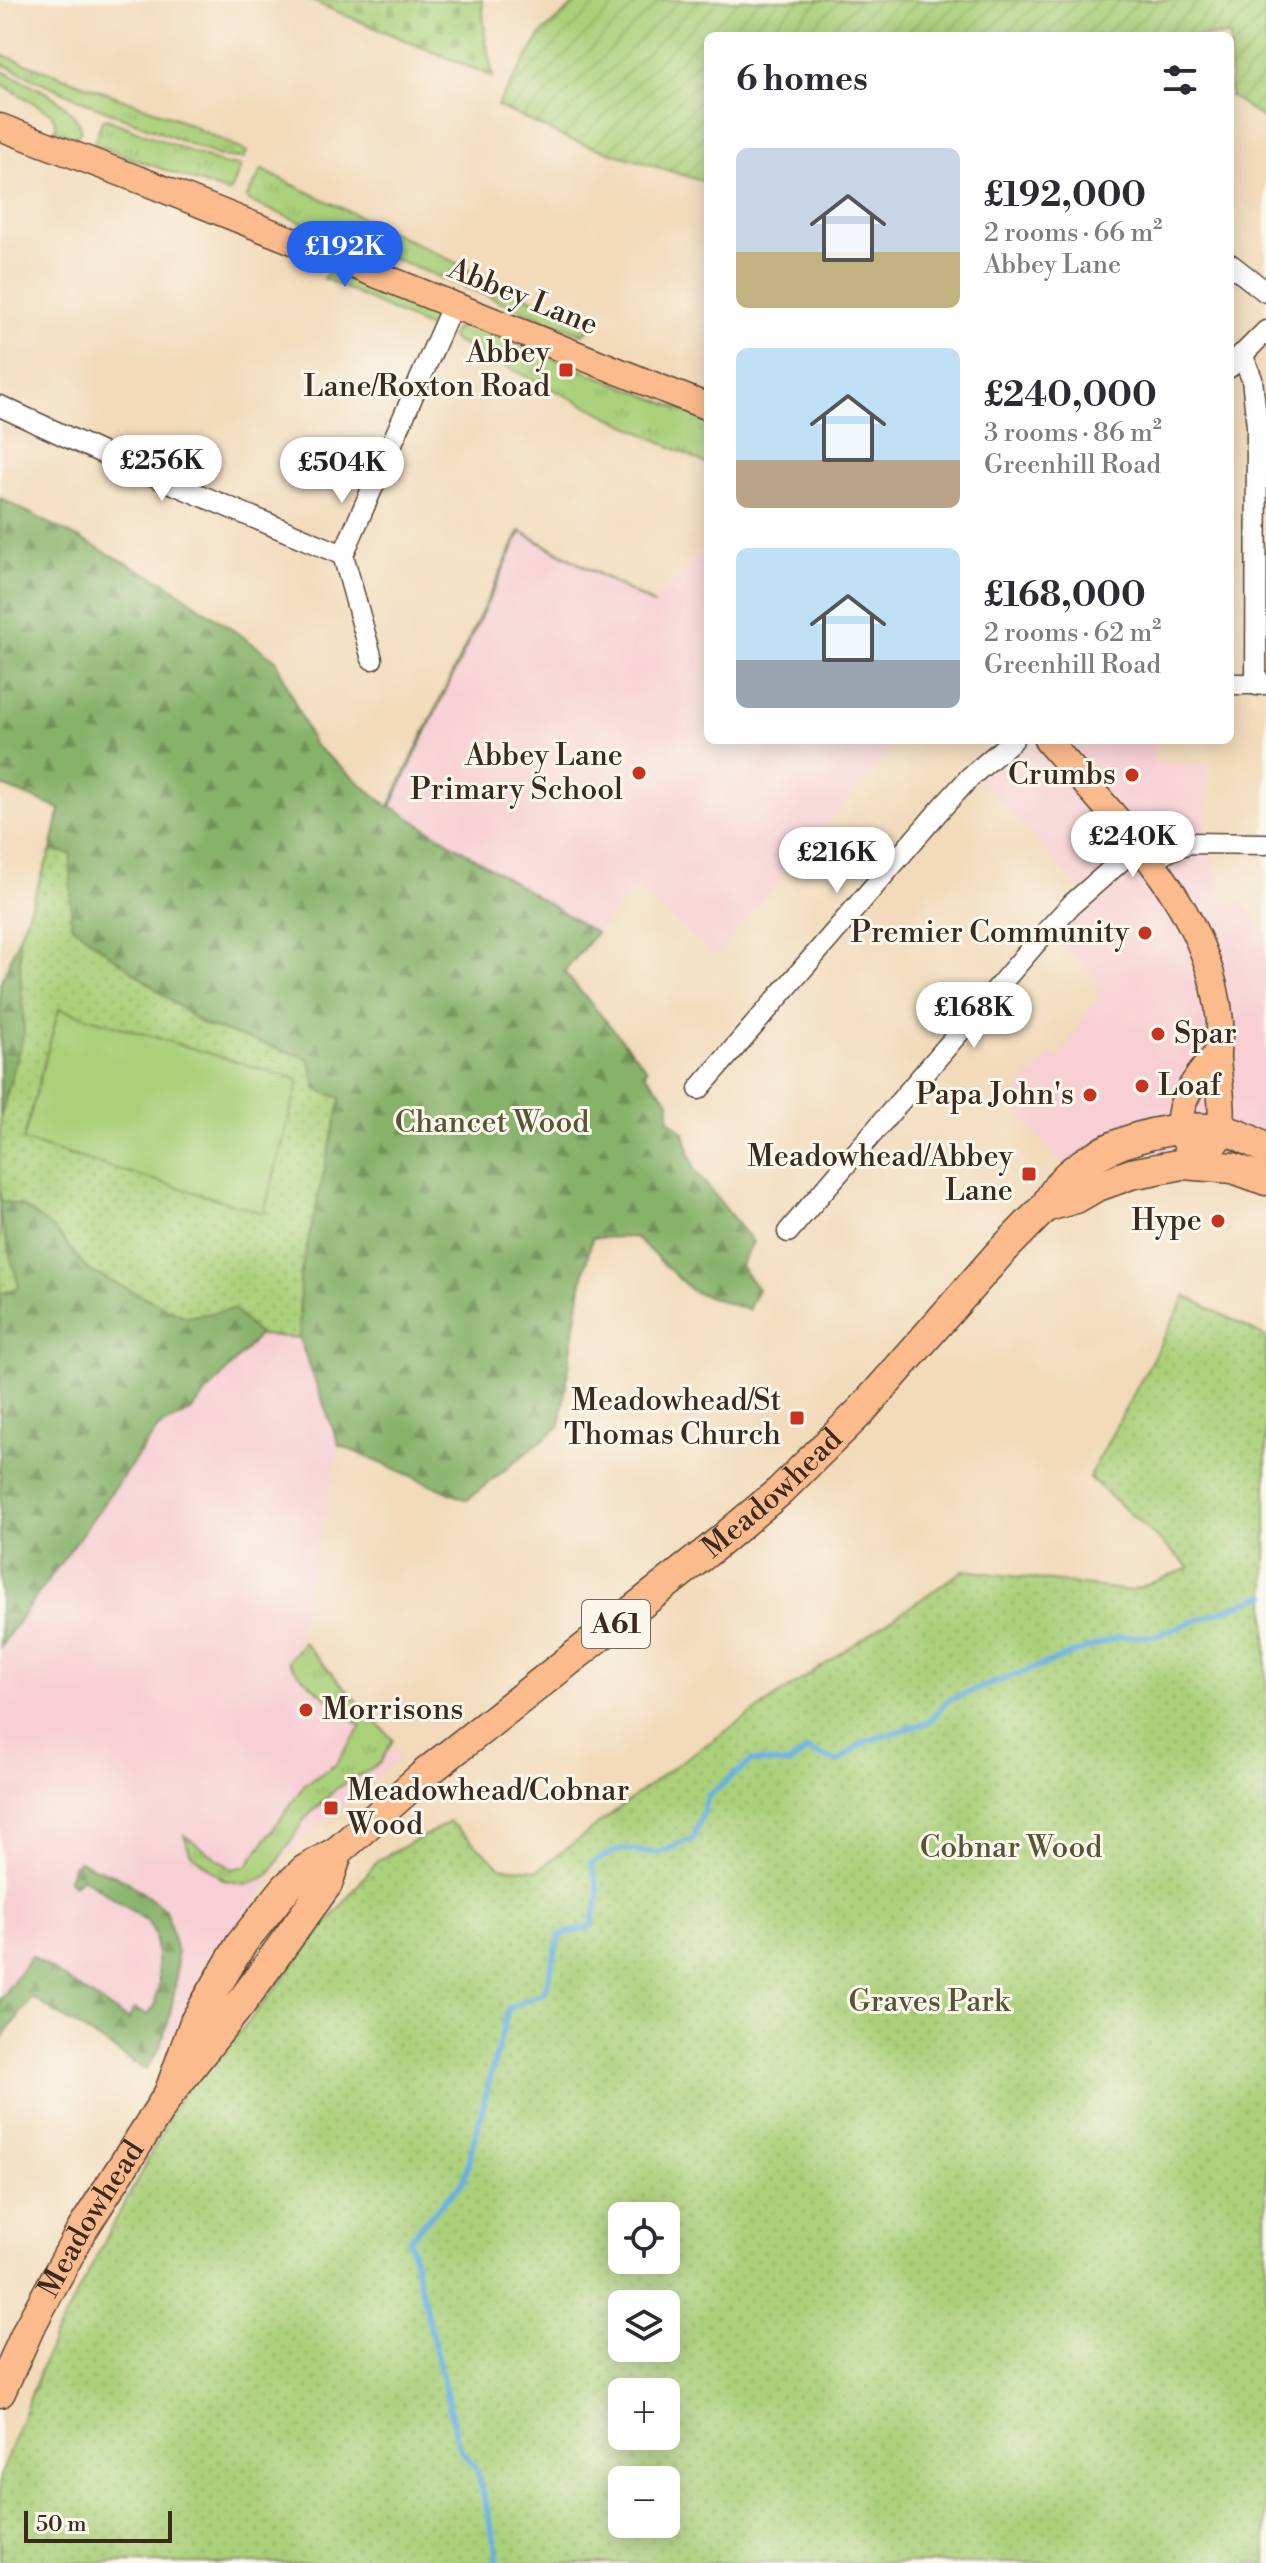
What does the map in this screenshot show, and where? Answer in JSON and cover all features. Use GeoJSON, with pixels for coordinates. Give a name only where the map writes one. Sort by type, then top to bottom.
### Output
{"type":"FeatureCollection","features":[{"type":"Feature","properties":{"kind":"highway","name":"A61"},"geometry":{"type":"LineString","coordinates":[[1045,1207],[1065,1178],[1093,1159],[1143,1136],[1180,1130],[1221,1130],[1266,1149]]}},
{"type":"Feature","properties":{"kind":"highway","name":"A61"},"geometry":{"type":"LineString","coordinates":[[1204,1164],[1233,1168],[1266,1180]]}},
{"type":"Feature","properties":{"kind":"highway","name":"Meadowhead"},"geometry":{"type":"LineString","coordinates":[[0,2392],[29,2328],[82,2230],[169,2094],[195,2022],[258,1920],[305,1870],[338,1851],[426,1773],[780,1491],[861,1411],[999,1254],[1045,1207],[1145,1170],[1204,1164]]}},
{"type":"Feature","properties":{"kind":"main road","name":"Abbey Lane"},"geometry":{"type":"LineString","coordinates":[[0,127],[704,405]]}},
{"type":"Feature","properties":{"kind":"main road"},"geometry":{"type":"LineString","coordinates":[[1050,744],[1172,888],[1198,939],[1220,1021],[1216,1055],[1222,1105],[1221,1130],[1219,1141],[1204,1164],[1184,1141],[1180,1120],[1195,1078],[1216,1055]]}},
{"type":"Feature","properties":{"kind":"street"},"geometry":{"type":"LineString","coordinates":[[1234,267],[1266,292]]}},
{"type":"Feature","properties":{"kind":"street"},"geometry":{"type":"LineString","coordinates":[[372,659],[343,555],[453,304]]}},
{"type":"Feature","properties":{"kind":"street"},"geometry":{"type":"LineString","coordinates":[[1234,684],[1261,684],[1257,426],[1252,379],[1236,361],[1266,331]]}},
{"type":"Feature","properties":{"kind":"street"},"geometry":{"type":"LineString","coordinates":[[0,406],[128,465],[343,555]]}},
{"type":"Feature","properties":{"kind":"street"},"geometry":{"type":"LineString","coordinates":[[699,1089],[939,811],[970,777],[1008,744]]}},
{"type":"Feature","properties":{"kind":"street"},"geometry":{"type":"LineString","coordinates":[[788,1232],[1072,904],[1144,853],[1194,842],[1266,844]]}},
{"type":"Feature","properties":{"kind":"shaded area","name":"Abbey Lane Primary School"},"geometry":{"type":"Polygon","coordinates":[[[521,532],[654,604],[700,554],[704,558],[704,744],[895,744],[715,957],[636,888],[595,933],[391,807],[521,532]]]}},
{"type":"Feature","properties":{"kind":"shaded area"},"geometry":{"type":"Polygon","coordinates":[[[1008,744],[1155,744],[1155,763],[1207,764],[1207,843],[1227,905],[1244,906],[1266,930],[1266,1170],[1180,1152],[1132,1157],[1080,1187],[1009,1101],[1050,1054],[1059,1060],[1093,1003],[1095,1005],[1097,1002],[1098,979],[1045,932],[1084,893],[975,773],[1008,744]]]}},
{"type":"Feature","properties":{"kind":"shaded area"},"geometry":{"type":"Polygon","coordinates":[[[259,1335],[299,1338],[339,1445],[294,1652],[343,1707],[401,1756],[287,1854],[153,2065],[32,1990],[0,2035],[0,1647],[158,1428],[192,1411],[259,1335]]]}},
{"type":"Feature","properties":{"kind":"green space"},"geometry":{"type":"Polygon","coordinates":[[[309,0],[482,0],[493,77],[309,0]]]}},
{"type":"Feature","properties":{"kind":"green space"},"geometry":{"type":"Polygon","coordinates":[[[579,0],[1266,0],[1266,120],[1234,99],[1234,32],[704,32],[704,182],[568,139],[497,106],[542,33],[579,0]]]}},
{"type":"Feature","properties":{"kind":"green space"},"geometry":{"type":"Polygon","coordinates":[[[0,54],[173,117],[247,152],[244,158],[222,157],[92,105],[0,63],[0,54]]]}},
{"type":"Feature","properties":{"kind":"green space"},"geometry":{"type":"Polygon","coordinates":[[[0,70],[47,93],[68,109],[81,130],[76,138],[55,130],[52,114],[0,83],[0,70]]]}},
{"type":"Feature","properties":{"kind":"green space"},"geometry":{"type":"Polygon","coordinates":[[[106,119],[225,165],[239,165],[231,191],[228,193],[96,145],[94,142],[102,121],[106,119]]]}},
{"type":"Feature","properties":{"kind":"green space"},"geometry":{"type":"Polygon","coordinates":[[[262,170],[591,327],[583,334],[248,201],[247,197],[262,170]]]}},
{"type":"Feature","properties":{"kind":"green space"},"geometry":{"type":"Polygon","coordinates":[[[332,270],[425,307],[433,315],[434,324],[431,329],[323,278],[332,270]]]}},
{"type":"Feature","properties":{"kind":"green space"},"geometry":{"type":"Polygon","coordinates":[[[466,324],[704,418],[704,463],[454,341],[451,337],[454,330],[466,324]]]}},
{"type":"Feature","properties":{"kind":"green space","name":"Chancet Wood"},"geometry":{"type":"Polygon","coordinates":[[[0,498],[166,583],[276,660],[313,744],[389,807],[520,531],[655,605],[521,532],[391,806],[596,933],[564,972],[647,1069],[645,1074],[669,1101],[669,1119],[684,1133],[695,1171],[753,1242],[740,1266],[758,1289],[748,1310],[692,1291],[635,1237],[592,1238],[581,1286],[560,1426],[467,1500],[339,1445],[299,1338],[300,1276],[340,1098],[317,1090],[309,1059],[202,1024],[71,925],[71,855],[51,850],[60,809],[0,785],[0,498]]]}},
{"type":"Feature","properties":{"kind":"green space"},"geometry":{"type":"Polygon","coordinates":[[[51,850],[71,854],[71,925],[202,1024],[309,1059],[317,1090],[341,1098],[300,1276],[299,1338],[259,1335],[233,1309],[186,1317],[88,1270],[54,1229],[24,1207],[0,1200],[0,1119],[24,1033],[19,937],[51,850]]]}},
{"type":"Feature","properties":{"kind":"green space"},"geometry":{"type":"Polygon","coordinates":[[[19,937],[24,1033],[0,1119],[0,985],[19,937]]]}},
{"type":"Feature","properties":{"kind":"green space"},"geometry":{"type":"Polygon","coordinates":[[[59,1009],[299,1080],[264,1213],[23,1141],[59,1009]]]}},
{"type":"Feature","properties":{"kind":"green space"},"geometry":{"type":"Polygon","coordinates":[[[0,1200],[24,1207],[54,1229],[88,1270],[186,1317],[233,1309],[259,1335],[191,1411],[158,1428],[0,1647],[0,1294],[19,1287],[0,1218],[0,1200]]]}},
{"type":"Feature","properties":{"kind":"green space"},"geometry":{"type":"Polygon","coordinates":[[[0,1218],[19,1287],[0,1294],[0,1218]]]}},
{"type":"Feature","properties":{"kind":"green space","name":"Graves Park"},"geometry":{"type":"Polygon","coordinates":[[[1186,1296],[1266,1337],[1266,2563],[0,2563],[0,2475],[52,2341],[185,2089],[240,2032],[378,1860],[450,1822],[501,1867],[538,1870],[673,1767],[964,1570],[1130,1591],[1190,1568],[1089,1477],[1186,1296]]]}},
{"type":"Feature","properties":{"kind":"green space"},"geometry":{"type":"Polygon","coordinates":[[[303,1642],[393,1740],[380,1763],[336,1789],[303,1821],[271,1873],[245,1884],[224,1880],[191,1854],[184,1835],[232,1869],[247,1866],[305,1784],[335,1765],[361,1727],[288,1661],[303,1642]]]}},
{"type":"Feature","properties":{"kind":"green space"},"geometry":{"type":"Polygon","coordinates":[[[79,1861],[125,1880],[166,1910],[177,1954],[176,1981],[161,2045],[146,2070],[32,1998],[0,2041],[0,1999],[31,1956],[128,2020],[134,2009],[148,2015],[154,2007],[159,1984],[155,1934],[147,1921],[81,1877],[74,1885],[68,1879],[72,1867],[79,1861]]]}},
{"type":"Feature","properties":{"kind":"waterway"},"geometry":{"type":"LineString","coordinates":[[496,2563],[497,2551],[478,2472],[459,2447],[409,2239],[464,2180],[508,2009],[545,1992],[560,1935],[592,1926],[599,1893],[591,1863],[620,1849],[659,1853],[694,1838],[708,1796],[752,1761],[788,1764],[808,1750],[838,1762],[864,1742],[929,1722],[948,1700],[1118,1637],[1154,1636],[1266,1595]]}},
{"type":"Feature","properties":{"kind":"place","name":"Abbey Lane/Roxton Road"},"geometry":{"type":"Point","coordinates":[566,370]}},
{"type":"Feature","properties":{"kind":"place","name":"Abbey Lane Primary School"},"geometry":{"type":"Point","coordinates":[639,773]}},
{"type":"Feature","properties":{"kind":"place","name":"Crumbs"},"geometry":{"type":"Point","coordinates":[1132,775]}},
{"type":"Feature","properties":{"kind":"place","name":"Premier Community"},"geometry":{"type":"Point","coordinates":[1145,933]}},
{"type":"Feature","properties":{"kind":"place","name":"Spar"},"geometry":{"type":"Point","coordinates":[1158,1034]}},
{"type":"Feature","properties":{"kind":"place","name":"Loaf"},"geometry":{"type":"Point","coordinates":[1142,1086]}},
{"type":"Feature","properties":{"kind":"place","name":"Papa John's"},"geometry":{"type":"Point","coordinates":[1090,1095]}},
{"type":"Feature","properties":{"kind":"place","name":"Meadowhead/Abbey Lane"},"geometry":{"type":"Point","coordinates":[1029,1174]}},
{"type":"Feature","properties":{"kind":"place","name":"Hype"},"geometry":{"type":"Point","coordinates":[1218,1221]}},
{"type":"Feature","properties":{"kind":"place","name":"Meadowhead/St Thomas Church"},"geometry":{"type":"Point","coordinates":[797,1418]}},
{"type":"Feature","properties":{"kind":"place","name":"Morrisons"},"geometry":{"type":"Point","coordinates":[306,1710]}},
{"type":"Feature","properties":{"kind":"place","name":"Meadowhead/Cobnar Wood"},"geometry":{"type":"Point","coordinates":[331,1808]}},
{"type":"Feature","properties":{"kind":"park label","name":"Cobnar Wood"},"geometry":{"type":"Point","coordinates":[1011,1848]}}]}
